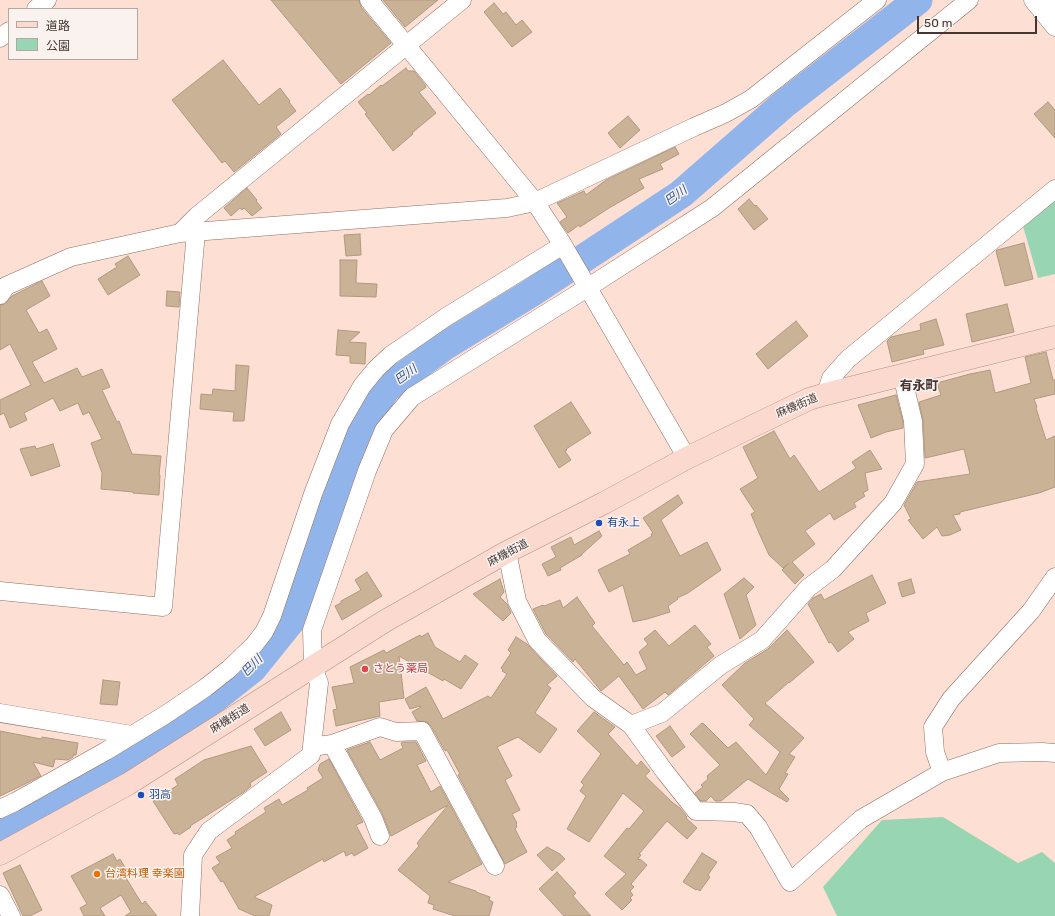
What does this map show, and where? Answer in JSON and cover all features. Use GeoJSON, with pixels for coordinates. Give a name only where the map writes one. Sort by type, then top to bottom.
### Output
{"type":"FeatureCollection","features":[{"type":"Feature","properties":{"kind":"main road","name":"麻機街道"},"geometry":{"type":"LineString","coordinates":[[0,854],[128,784],[385,621],[507,552],[755,424],[809,399],[826,394],[1055,337]]}},
{"type":"Feature","properties":{"kind":"street"},"geometry":{"type":"LineString","coordinates":[[37,8],[47,0]]}},
{"type":"Feature","properties":{"kind":"street"},"geometry":{"type":"LineString","coordinates":[[369,0],[535,202],[563,245],[687,458]]}},
{"type":"Feature","properties":{"kind":"street"},"geometry":{"type":"LineString","coordinates":[[0,591],[163,607],[188,233],[197,216],[462,0]]}},
{"type":"Feature","properties":{"kind":"street"},"geometry":{"type":"LineString","coordinates":[[2,289],[71,257],[188,233],[507,208],[535,202],[694,126],[726,113],[745,102],[877,0]]}},
{"type":"Feature","properties":{"kind":"street"},"geometry":{"type":"LineString","coordinates":[[190,916],[193,855],[209,831],[311,755],[319,683],[313,667],[312,630],[367,471],[384,430],[412,397],[712,208],[969,0]]}},
{"type":"Feature","properties":{"kind":"street"},"geometry":{"type":"LineString","coordinates":[[1044,4],[1055,27]]}},
{"type":"Feature","properties":{"kind":"street"},"geometry":{"type":"LineString","coordinates":[[0,38],[8,31]]}},
{"type":"Feature","properties":{"kind":"street"},"geometry":{"type":"LineString","coordinates":[[826,394],[831,378],[848,359],[1055,189]]}},
{"type":"Feature","properties":{"kind":"street"},"geometry":{"type":"LineString","coordinates":[[0,809],[106,751],[205,688],[229,669],[254,645],[264,632],[272,616],[313,494],[340,424],[362,386],[376,369],[391,355],[446,317],[563,245]]}},
{"type":"Feature","properties":{"kind":"street"},"geometry":{"type":"LineString","coordinates":[[631,725],[662,713],[720,664],[762,640],[808,588],[833,569],[893,503],[915,464],[913,421],[902,375]]}},
{"type":"Feature","properties":{"kind":"street"},"geometry":{"type":"LineString","coordinates":[[507,552],[517,601],[537,640],[594,698],[631,725],[665,772],[696,811],[734,812],[747,814],[758,827],[790,882],[861,819],[942,772],[999,753],[1055,753]]}},
{"type":"Feature","properties":{"kind":"street"},"geometry":{"type":"LineString","coordinates":[[942,772],[935,752],[933,727],[951,699],[1031,612],[1055,577]]}},
{"type":"Feature","properties":{"kind":"street"},"geometry":{"type":"LineString","coordinates":[[0,713],[132,735]]}},
{"type":"Feature","properties":{"kind":"street"},"geometry":{"type":"LineString","coordinates":[[312,747],[332,744],[380,727],[396,732],[422,731],[495,866]]}},
{"type":"Feature","properties":{"kind":"street"},"geometry":{"type":"LineString","coordinates":[[332,744],[373,818],[380,836]]}},
{"type":"Feature","properties":{"kind":"street"},"geometry":{"type":"LineString","coordinates":[[0,895],[12,916]]}},
{"type":"Feature","properties":{"kind":"green space"},"geometry":{"type":"Polygon","coordinates":[[[1055,199],[1055,274],[1038,278],[1023,226],[1055,199]]]}},
{"type":"Feature","properties":{"kind":"green space"},"geometry":{"type":"Polygon","coordinates":[[[943,817],[1018,863],[1042,852],[1055,863],[1055,916],[837,916],[823,887],[882,820],[943,817]]]}},
{"type":"Feature","properties":{"kind":"building"},"geometry":{"type":"Polygon","coordinates":[[[271,0],[359,0],[361,7],[391,43],[341,84],[271,0]]]}},
{"type":"Feature","properties":{"kind":"building"},"geometry":{"type":"Polygon","coordinates":[[[383,0],[438,0],[405,27],[383,0]]]}},
{"type":"Feature","properties":{"kind":"building"},"geometry":{"type":"Polygon","coordinates":[[[494,3],[503,14],[506,12],[516,25],[522,20],[532,32],[512,47],[484,12],[494,3]]]}},
{"type":"Feature","properties":{"kind":"building"},"geometry":{"type":"Polygon","coordinates":[[[223,60],[259,105],[280,88],[296,111],[276,127],[281,134],[234,172],[225,161],[222,163],[172,100],[223,60]]]}},
{"type":"Feature","properties":{"kind":"building"},"geometry":{"type":"Polygon","coordinates":[[[406,68],[408,71],[414,71],[426,86],[419,92],[436,113],[393,151],[365,114],[367,113],[358,102],[406,68]]]}},
{"type":"Feature","properties":{"kind":"building"},"geometry":{"type":"Polygon","coordinates":[[[1048,102],[1055,110],[1055,138],[1034,114],[1048,102]]]}},
{"type":"Feature","properties":{"kind":"building"},"geometry":{"type":"Polygon","coordinates":[[[628,116],[640,130],[620,148],[608,133],[628,116]]]}},
{"type":"Feature","properties":{"kind":"building"},"geometry":{"type":"Polygon","coordinates":[[[675,147],[679,154],[660,164],[663,169],[639,179],[644,188],[580,227],[579,225],[568,233],[560,222],[567,217],[557,203],[584,191],[586,195],[606,180],[675,147]]]}},
{"type":"Feature","properties":{"kind":"building"},"geometry":{"type":"Polygon","coordinates":[[[247,188],[262,208],[252,216],[244,208],[242,210],[240,208],[231,216],[224,208],[247,188]]]}},
{"type":"Feature","properties":{"kind":"building"},"geometry":{"type":"Polygon","coordinates":[[[749,199],[768,219],[754,230],[738,209],[749,199]]]}},
{"type":"Feature","properties":{"kind":"building"},"geometry":{"type":"Polygon","coordinates":[[[360,234],[361,255],[346,256],[344,235],[360,234]]]}},
{"type":"Feature","properties":{"kind":"building"},"geometry":{"type":"Polygon","coordinates":[[[1024,243],[1033,279],[1005,286],[996,251],[1024,243]]]}},
{"type":"Feature","properties":{"kind":"building"},"geometry":{"type":"Polygon","coordinates":[[[128,256],[140,275],[108,295],[98,279],[117,267],[115,264],[128,256]]]}},
{"type":"Feature","properties":{"kind":"building"},"geometry":{"type":"Polygon","coordinates":[[[340,260],[357,260],[356,283],[377,284],[376,297],[340,296],[340,260]]]}},
{"type":"Feature","properties":{"kind":"building"},"geometry":{"type":"Polygon","coordinates":[[[42,281],[50,296],[26,310],[39,333],[47,329],[57,349],[32,362],[44,383],[77,368],[82,377],[102,369],[110,387],[102,390],[117,422],[119,421],[132,454],[161,456],[159,495],[101,489],[102,473],[91,443],[102,439],[89,412],[83,415],[78,403],[60,411],[53,398],[24,413],[27,420],[10,428],[4,413],[0,415],[0,400],[31,385],[10,344],[0,350],[0,305],[5,304],[12,296],[42,281]]]}},
{"type":"Feature","properties":{"kind":"building"},"geometry":{"type":"Polygon","coordinates":[[[167,291],[180,292],[179,307],[166,306],[167,291]]]}},
{"type":"Feature","properties":{"kind":"building"},"geometry":{"type":"Polygon","coordinates":[[[1007,304],[1014,332],[972,342],[966,314],[1007,304]]]}},
{"type":"Feature","properties":{"kind":"building"},"geometry":{"type":"Polygon","coordinates":[[[936,319],[944,345],[923,350],[924,354],[892,362],[887,341],[891,337],[921,330],[920,324],[936,319]]]}},
{"type":"Feature","properties":{"kind":"building"},"geometry":{"type":"Polygon","coordinates":[[[796,321],[808,336],[768,369],[756,354],[796,321]]]}},
{"type":"Feature","properties":{"kind":"building"},"geometry":{"type":"Polygon","coordinates":[[[338,330],[360,332],[349,342],[366,343],[365,364],[350,363],[350,356],[336,355],[338,330]]]}},
{"type":"Feature","properties":{"kind":"building"},"geometry":{"type":"Polygon","coordinates":[[[1046,352],[1053,380],[1055,380],[1055,394],[1034,399],[1046,440],[1055,436],[1055,487],[1039,493],[960,512],[960,514],[953,515],[961,530],[950,535],[942,536],[937,527],[923,539],[908,520],[911,519],[904,505],[917,482],[970,474],[964,449],[925,458],[923,420],[919,402],[941,395],[937,383],[990,370],[995,393],[1031,383],[1025,357],[1046,352]]]}},
{"type":"Feature","properties":{"kind":"building"},"geometry":{"type":"Polygon","coordinates":[[[236,365],[249,366],[244,421],[233,421],[234,412],[200,409],[201,394],[212,395],[213,389],[235,391],[236,365]]]}},
{"type":"Feature","properties":{"kind":"building"},"geometry":{"type":"Polygon","coordinates":[[[896,395],[903,422],[903,428],[886,432],[871,438],[858,405],[896,395]]]}},
{"type":"Feature","properties":{"kind":"building"},"geometry":{"type":"Polygon","coordinates":[[[571,402],[591,433],[566,449],[567,450],[565,451],[571,460],[559,468],[534,426],[571,402]]]}},
{"type":"Feature","properties":{"kind":"building"},"geometry":{"type":"Polygon","coordinates":[[[774,431],[790,459],[794,455],[819,492],[856,468],[852,462],[870,450],[882,469],[865,473],[868,490],[863,493],[865,496],[854,503],[856,507],[834,520],[830,513],[805,531],[815,544],[792,562],[804,575],[795,584],[782,570],[789,563],[783,568],[769,555],[751,514],[755,512],[740,489],[758,478],[743,447],[774,431]]]}},
{"type":"Feature","properties":{"kind":"building"},"geometry":{"type":"Polygon","coordinates":[[[53,444],[60,466],[31,476],[20,449],[35,446],[36,449],[53,444]]]}},
{"type":"Feature","properties":{"kind":"building"},"geometry":{"type":"Polygon","coordinates":[[[678,495],[683,503],[661,520],[680,556],[707,542],[721,570],[688,593],[677,598],[678,599],[668,606],[670,612],[633,622],[623,585],[609,592],[598,570],[630,554],[628,550],[652,536],[651,534],[653,533],[643,518],[678,495]]]}},
{"type":"Feature","properties":{"kind":"building"},"geometry":{"type":"Polygon","coordinates":[[[599,531],[602,536],[582,555],[560,568],[561,570],[548,576],[542,564],[556,557],[551,547],[571,537],[574,545],[599,531]]]}},
{"type":"Feature","properties":{"kind":"building"},"geometry":{"type":"Polygon","coordinates":[[[367,572],[382,596],[342,620],[335,606],[361,590],[355,580],[367,572]]]}},
{"type":"Feature","properties":{"kind":"building"},"geometry":{"type":"Polygon","coordinates":[[[872,575],[886,603],[866,613],[869,621],[848,632],[854,639],[838,652],[831,642],[829,643],[808,604],[813,598],[821,594],[824,600],[872,575]]]}},
{"type":"Feature","properties":{"kind":"building"},"geometry":{"type":"Polygon","coordinates":[[[744,578],[754,587],[746,595],[756,625],[740,639],[724,594],[744,578]]]}},
{"type":"Feature","properties":{"kind":"building"},"geometry":{"type":"Polygon","coordinates":[[[500,579],[504,592],[500,597],[507,604],[511,613],[503,621],[473,594],[500,579]]]}},
{"type":"Feature","properties":{"kind":"building"},"geometry":{"type":"Polygon","coordinates":[[[911,579],[915,593],[902,597],[898,583],[911,579]]]}},
{"type":"Feature","properties":{"kind":"building"},"geometry":{"type":"Polygon","coordinates":[[[577,597],[595,623],[592,626],[624,665],[627,662],[636,675],[647,669],[639,652],[648,644],[644,639],[655,630],[669,646],[695,625],[711,644],[707,647],[714,656],[668,695],[665,692],[643,709],[619,676],[601,691],[575,659],[573,662],[546,634],[533,609],[560,600],[563,608],[577,597]]]}},
{"type":"Feature","properties":{"kind":"building"},"geometry":{"type":"Polygon","coordinates":[[[787,630],[814,662],[765,703],[804,738],[789,754],[795,757],[785,773],[788,774],[779,789],[789,799],[787,802],[748,779],[721,801],[715,801],[711,796],[706,801],[701,801],[695,793],[703,787],[701,785],[708,779],[707,776],[720,765],[690,734],[702,723],[728,748],[736,742],[766,775],[780,752],[749,725],[754,719],[722,685],[745,663],[768,649],[787,630]]]}},
{"type":"Feature","properties":{"kind":"building"},"geometry":{"type":"Polygon","coordinates":[[[428,633],[435,647],[460,662],[465,655],[478,664],[461,689],[444,679],[443,681],[399,656],[404,698],[379,702],[380,716],[336,726],[333,710],[337,709],[332,687],[354,683],[350,667],[384,650],[386,653],[420,635],[421,637],[428,633]]]}},
{"type":"Feature","properties":{"kind":"building"},"geometry":{"type":"Polygon","coordinates":[[[516,637],[527,644],[557,676],[547,685],[551,688],[535,713],[557,729],[540,753],[518,737],[497,747],[512,776],[505,780],[520,810],[512,814],[517,823],[517,827],[515,829],[527,852],[505,864],[458,775],[460,774],[447,750],[445,751],[431,726],[427,722],[417,721],[412,712],[421,707],[410,709],[405,699],[426,687],[443,719],[488,696],[491,698],[507,674],[502,671],[503,670],[501,668],[511,653],[508,650],[516,637]]]}},
{"type":"Feature","properties":{"kind":"building"},"geometry":{"type":"Polygon","coordinates":[[[103,680],[120,682],[117,705],[100,704],[103,680]]]}},
{"type":"Feature","properties":{"kind":"building"},"geometry":{"type":"Polygon","coordinates":[[[281,712],[291,730],[265,746],[254,729],[281,712]]]}},
{"type":"Feature","properties":{"kind":"building"},"geometry":{"type":"Polygon","coordinates":[[[594,712],[615,727],[608,734],[637,766],[641,761],[650,771],[645,776],[680,808],[687,817],[686,818],[697,828],[687,839],[667,821],[639,854],[641,855],[638,859],[647,865],[631,884],[634,887],[630,891],[633,895],[630,898],[632,900],[622,910],[605,894],[626,874],[604,856],[627,828],[629,829],[644,811],[623,793],[589,842],[567,829],[586,796],[580,791],[584,785],[581,782],[601,754],[577,731],[594,712]]]}},
{"type":"Feature","properties":{"kind":"building"},"geometry":{"type":"Polygon","coordinates":[[[670,726],[685,747],[672,757],[656,736],[670,726]]]}},
{"type":"Feature","properties":{"kind":"building"},"geometry":{"type":"Polygon","coordinates":[[[0,731],[41,739],[42,737],[78,743],[76,755],[73,755],[73,757],[68,760],[55,759],[53,767],[33,762],[41,776],[0,796],[0,731]]]}},
{"type":"Feature","properties":{"kind":"building"},"geometry":{"type":"Polygon","coordinates":[[[370,742],[380,760],[403,748],[401,743],[403,742],[416,742],[426,761],[417,765],[431,792],[440,786],[482,864],[448,882],[490,897],[489,900],[493,902],[489,916],[455,916],[433,909],[434,905],[428,903],[430,896],[398,870],[419,846],[417,843],[448,805],[391,836],[382,813],[347,750],[370,742]]]}},
{"type":"Feature","properties":{"kind":"building"},"geometry":{"type":"Polygon","coordinates":[[[251,746],[267,772],[250,783],[251,786],[244,792],[190,826],[191,827],[179,835],[178,833],[174,834],[153,801],[178,785],[175,779],[204,760],[251,746]]]}},
{"type":"Feature","properties":{"kind":"building"},"geometry":{"type":"Polygon","coordinates":[[[329,759],[363,822],[356,825],[368,848],[354,856],[352,853],[346,856],[344,851],[324,862],[323,859],[254,897],[272,905],[269,916],[255,916],[239,909],[223,881],[221,882],[212,868],[220,863],[216,857],[232,848],[227,840],[236,834],[235,832],[266,812],[264,808],[279,799],[282,805],[308,790],[307,788],[323,778],[318,770],[320,764],[329,759]]]}},
{"type":"Feature","properties":{"kind":"building"},"geometry":{"type":"Polygon","coordinates":[[[547,847],[560,854],[565,859],[552,871],[537,855],[547,847]]]}},
{"type":"Feature","properties":{"kind":"building"},"geometry":{"type":"Polygon","coordinates":[[[702,853],[717,862],[708,875],[710,877],[700,891],[683,882],[702,853]]]}},
{"type":"Feature","properties":{"kind":"building"},"geometry":{"type":"Polygon","coordinates":[[[113,854],[117,861],[120,859],[127,871],[123,873],[142,904],[145,901],[157,916],[125,916],[131,912],[121,895],[100,908],[105,916],[84,916],[80,908],[87,904],[71,876],[113,854]]]}},
{"type":"Feature","properties":{"kind":"building"},"geometry":{"type":"Polygon","coordinates":[[[20,865],[42,910],[30,916],[23,916],[3,873],[20,865]]]}},
{"type":"Feature","properties":{"kind":"building"},"geometry":{"type":"Polygon","coordinates":[[[557,872],[576,893],[573,896],[591,916],[564,916],[539,889],[557,872]]]}},
{"type":"Feature","properties":{"kind":"waterway","name":"巴川"},"geometry":{"type":"LineString","coordinates":[[0,827],[49,803],[191,717],[253,668],[290,622],[357,433],[386,389],[443,347],[531,293],[681,194],[784,104],[918,0]]}},
{"type":"Feature","properties":{"kind":"place","name":"有永上"},"geometry":{"type":"Point","coordinates":[599,523]}},
{"type":"Feature","properties":{"kind":"place","name":"さとう薬局"},"geometry":{"type":"Point","coordinates":[365,669]}},
{"type":"Feature","properties":{"kind":"place","name":"羽高"},"geometry":{"type":"Point","coordinates":[141,795]}},
{"type":"Feature","properties":{"kind":"place","name":"台湾料理 幸楽園"},"geometry":{"type":"Point","coordinates":[97,874]}},
{"type":"Feature","properties":{"kind":"district","name":"有永町"},"geometry":{"type":"Point","coordinates":[919,386]}}]}
